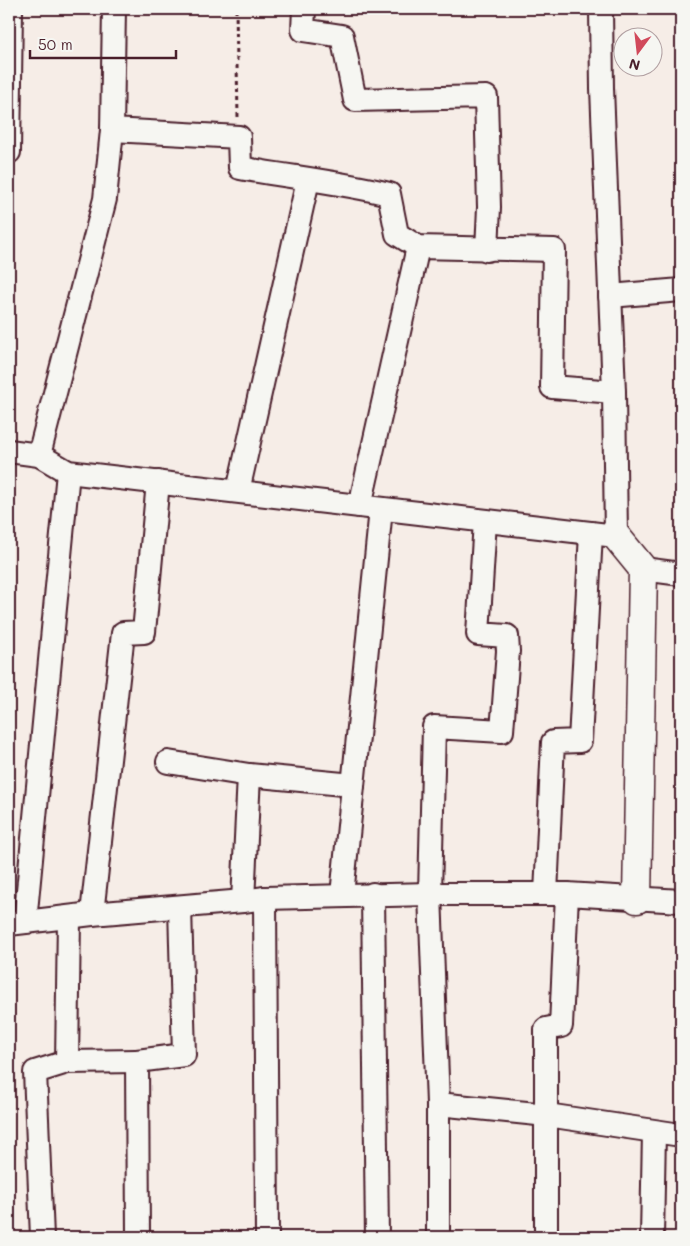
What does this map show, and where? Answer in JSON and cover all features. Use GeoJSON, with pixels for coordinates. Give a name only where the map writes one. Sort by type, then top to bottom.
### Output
{"type":"FeatureCollection","features":[{"type":"Feature","properties":{"kind":"street"},"geometry":{"type":"LineString","coordinates":[[39,455],[105,199],[112,130],[114,9]]}},
{"type":"Feature","properties":{"kind":"street"},"geometry":{"type":"LineString","coordinates":[[304,9],[302,30],[342,36],[355,100],[486,97],[489,207],[487,250]]}},
{"type":"Feature","properties":{"kind":"street"},"geometry":{"type":"LineString","coordinates":[[546,1237],[546,1029],[561,1026],[553,742],[580,741],[603,535],[614,392],[602,88],[601,9]]}},
{"type":"Feature","properties":{"kind":"street"},"geometry":{"type":"LineString","coordinates":[[9,10],[11,10],[9,152]]}},
{"type":"Feature","properties":{"kind":"street"},"geometry":{"type":"LineString","coordinates":[[112,130],[238,137],[240,168],[308,180],[353,185],[389,194],[397,234],[418,247],[554,250],[552,388],[614,392]]}},
{"type":"Feature","properties":{"kind":"street"},"geometry":{"type":"LineString","coordinates":[[238,492],[308,180]]}},
{"type":"Feature","properties":{"kind":"street"},"geometry":{"type":"LineString","coordinates":[[342,895],[353,785],[371,508],[418,247]]}},
{"type":"Feature","properties":{"kind":"street"},"geometry":{"type":"LineString","coordinates":[[610,296],[681,290]]}},
{"type":"Feature","properties":{"kind":"street"},"geometry":{"type":"LineString","coordinates":[[9,451],[39,455],[68,472],[603,535],[643,570],[681,574]]}},
{"type":"Feature","properties":{"kind":"street"},"geometry":{"type":"LineString","coordinates":[[68,472],[17,923],[92,914],[254,900],[373,894],[556,894],[681,902]]}},
{"type":"Feature","properties":{"kind":"street"},"geometry":{"type":"LineString","coordinates":[[92,914],[123,633],[144,632],[158,482]]}},
{"type":"Feature","properties":{"kind":"street"},"geometry":{"type":"LineString","coordinates":[[438,1237],[438,1104],[430,894],[434,727],[502,731],[508,650],[507,636],[478,634],[485,521]]}},
{"type":"Feature","properties":{"kind":"street"},"geometry":{"type":"LineString","coordinates":[[636,898],[643,570]]}},
{"type":"Feature","properties":{"kind":"street"},"geometry":{"type":"LineString","coordinates":[[168,762],[249,775],[353,785]]}},
{"type":"Feature","properties":{"kind":"street"},"geometry":{"type":"LineString","coordinates":[[249,775],[267,1237]]}},
{"type":"Feature","properties":{"kind":"street"},"geometry":{"type":"LineString","coordinates":[[373,894],[377,1237]]}},
{"type":"Feature","properties":{"kind":"street"},"geometry":{"type":"LineString","coordinates":[[42,1237],[35,1072],[67,1062],[137,1061],[184,1054],[180,907]]}},
{"type":"Feature","properties":{"kind":"street"},"geometry":{"type":"LineString","coordinates":[[67,1062],[69,918]]}},
{"type":"Feature","properties":{"kind":"street"},"geometry":{"type":"LineString","coordinates":[[137,1061],[138,1237]]}},
{"type":"Feature","properties":{"kind":"street"},"geometry":{"type":"LineString","coordinates":[[438,1104],[546,1115],[681,1135],[681,1124]]}},
{"type":"Feature","properties":{"kind":"street"},"geometry":{"type":"LineString","coordinates":[[652,1237],[654,1132]]}},
{"type":"Feature","properties":{"kind":"path"},"geometry":{"type":"LineString","coordinates":[[236,9],[238,137]]}}]}
